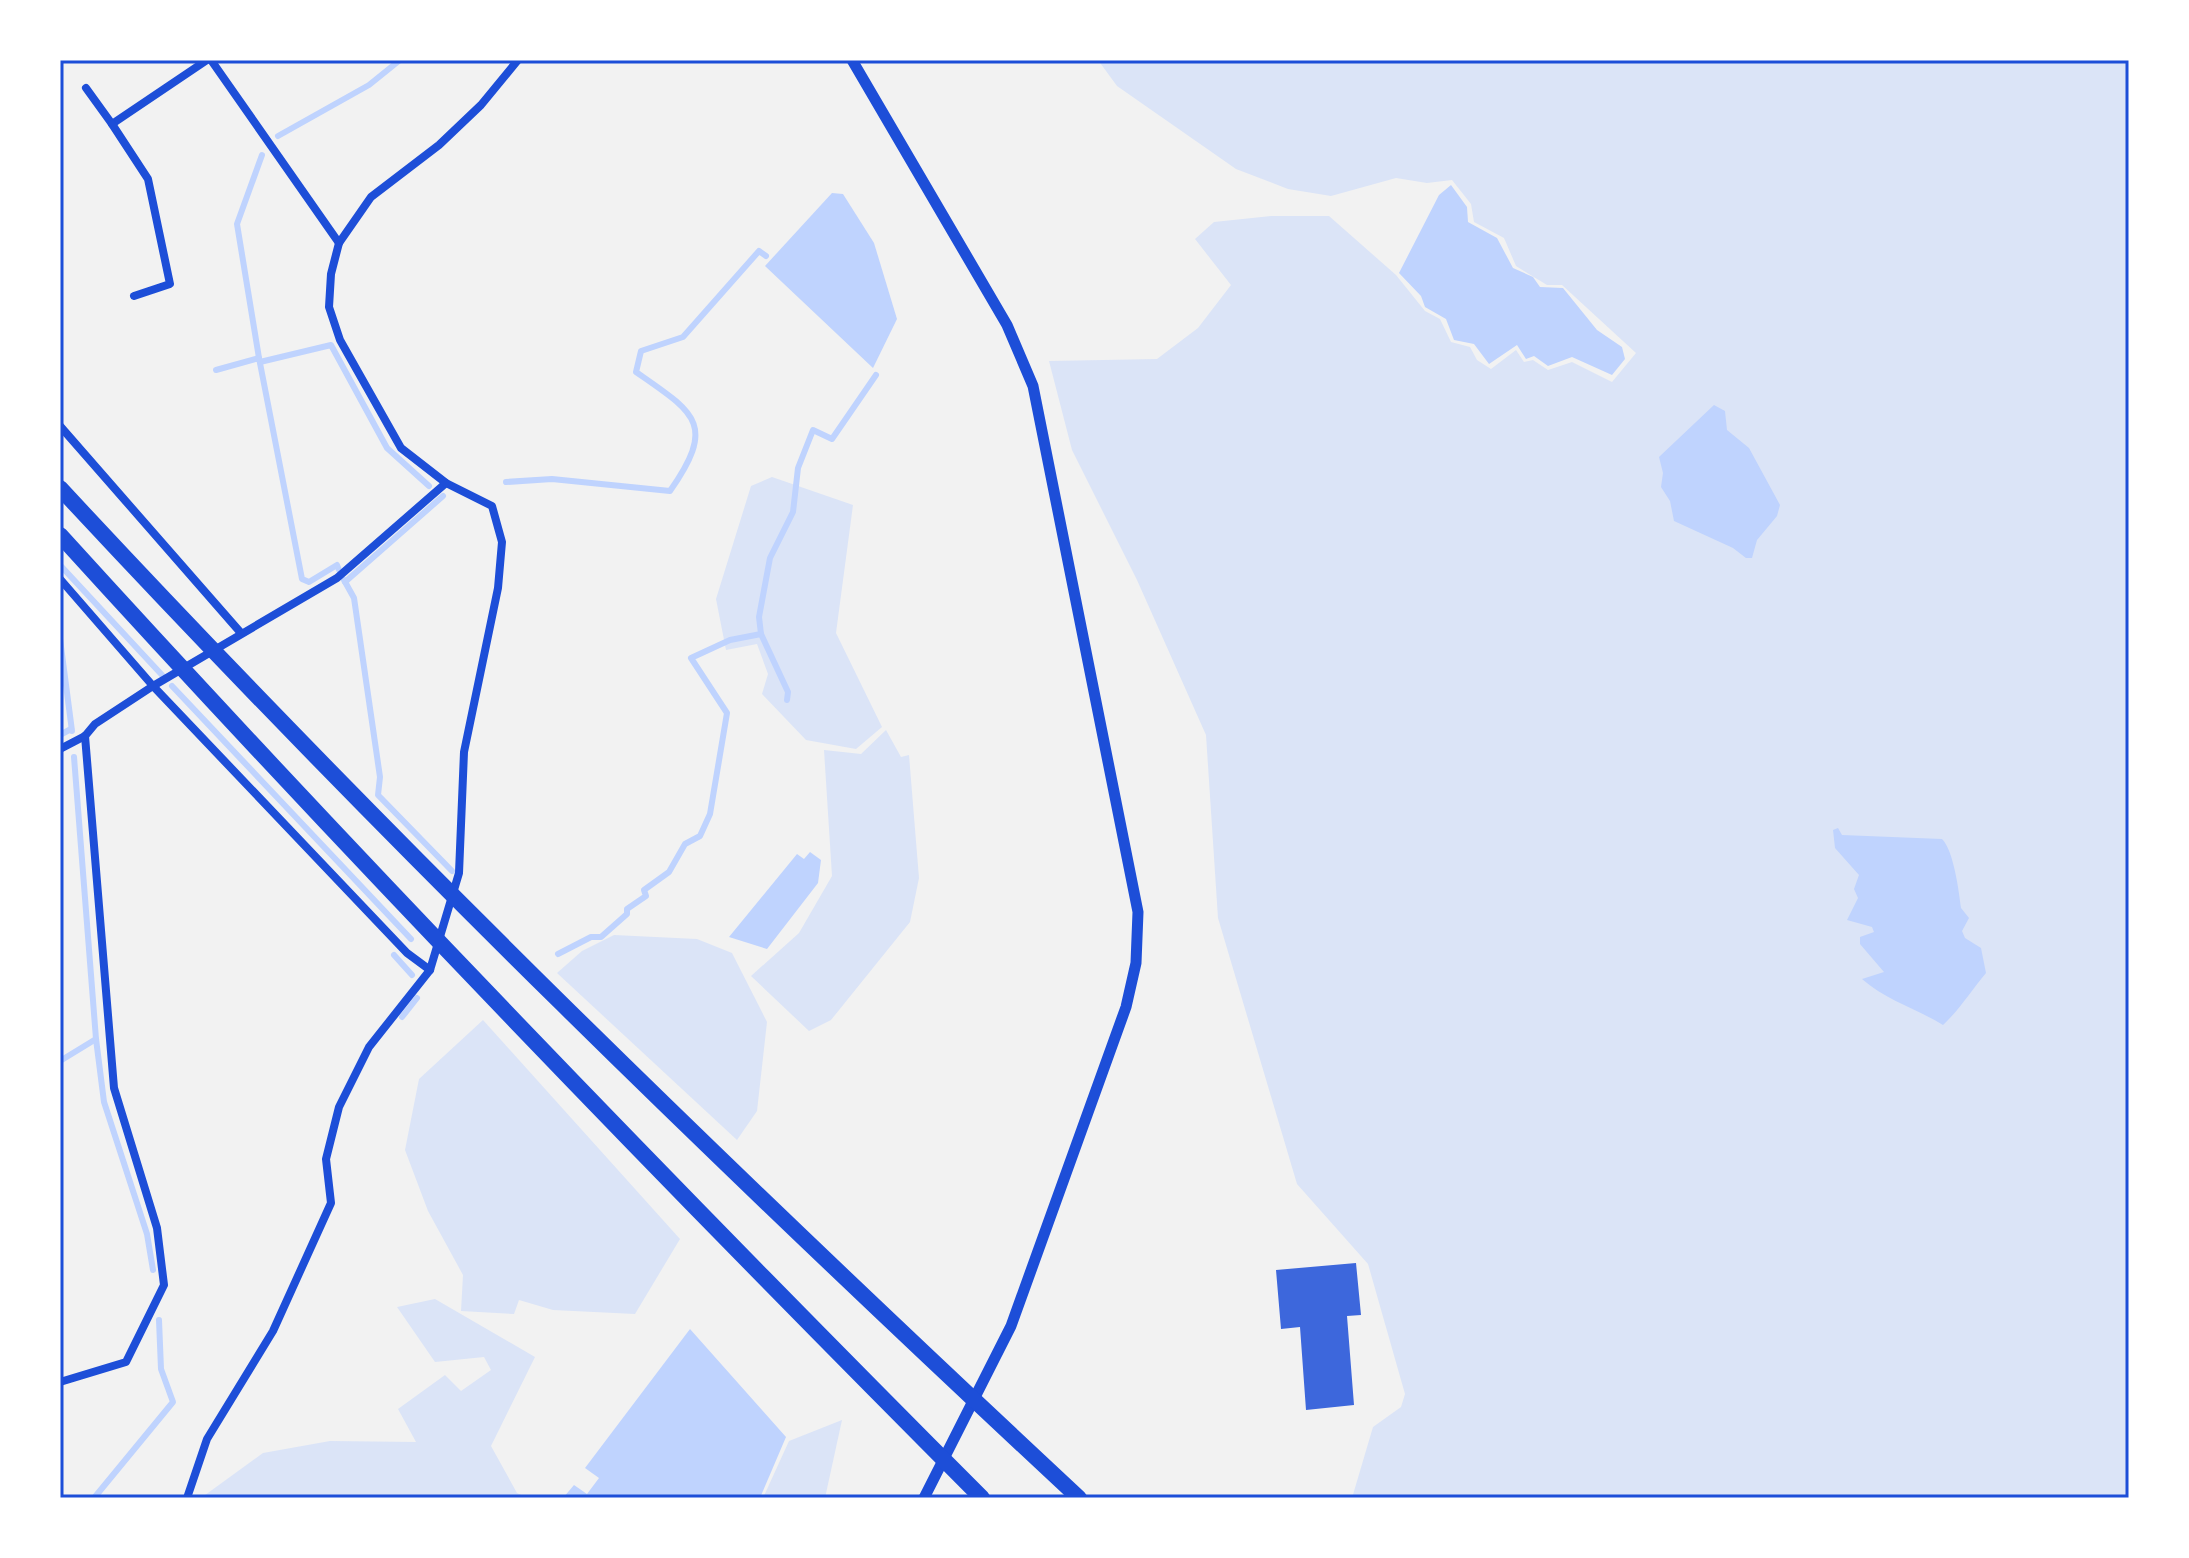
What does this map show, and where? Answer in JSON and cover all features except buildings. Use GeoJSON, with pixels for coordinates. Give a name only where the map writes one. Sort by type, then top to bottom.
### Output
{"type":"FeatureCollection","features":[{"type":"Feature","properties":{"kind":"highway"},"geometry":{"type":"LineString","coordinates":[[60,488],[280,722],[563,1005],[738,1178],[1079,1498]]}},
{"type":"Feature","properties":{"kind":"highway"},"geometry":{"type":"LineString","coordinates":[[60,535],[294,789],[529,1036],[982,1498]]}},
{"type":"Feature","properties":{"kind":"street"},"geometry":{"type":"LineString","coordinates":[[112,124],[209,60],[339,243]]}},
{"type":"Feature","properties":{"kind":"street"},"geometry":{"type":"LineString","coordinates":[[187,1498],[207,1439],[273,1331],[331,1203],[326,1159],[339,1107],[369,1047],[430,970],[459,873],[464,752],[498,588],[502,542],[492,506],[446,483],[401,448],[340,340],[329,307],[331,274],[339,243],[371,197],[439,145],[481,105],[518,60]]}},
{"type":"Feature","properties":{"kind":"street"},"geometry":{"type":"LineString","coordinates":[[852,60],[1007,325],[1033,386],[1138,912],[1136,963],[1126,1007],[1011,1326],[924,1498]]}},
{"type":"Feature","properties":{"kind":"street"},"geometry":{"type":"LineString","coordinates":[[86,88],[148,179],[170,284],[134,296]]}},
{"type":"Feature","properties":{"kind":"street"},"geometry":{"type":"LineString","coordinates":[[60,426],[241,633]]}},
{"type":"Feature","properties":{"kind":"street"},"geometry":{"type":"LineString","coordinates":[[60,749],[85,736],[95,724],[153,686],[337,578],[446,483]]}},
{"type":"Feature","properties":{"kind":"street"},"geometry":{"type":"LineString","coordinates":[[60,579],[153,686],[407,953],[430,970]]}},
{"type":"Feature","properties":{"kind":"street"},"geometry":{"type":"LineString","coordinates":[[60,1382],[126,1362],[164,1285],[157,1228],[114,1088],[85,736]]}},
{"type":"Feature","properties":{"kind":"shaded area"},"geometry":{"type":"Polygon","coordinates":[[[1098,60],[2129,60],[2129,1498],[1352,1498],[1373,1427],[1401,1407],[1405,1394],[1368,1264],[1297,1184],[1218,918],[1206,735],[1137,580],[1072,450],[1049,361],[1157,359],[1198,328],[1231,285],[1195,239],[1214,222],[1271,216],[1329,216],[1396,275],[1425,311],[1440,319],[1451,342],[1470,347],[1477,360],[1491,369],[1516,350],[1524,362],[1533,360],[1548,370],[1572,362],[1612,382],[1636,353],[1562,285],[1547,285],[1516,266],[1504,238],[1474,222],[1471,204],[1452,180],[1427,183],[1396,178],[1331,196],[1288,189],[1236,169],[1117,86],[1098,60]]]}},
{"type":"Feature","properties":{"kind":"shaded area"},"geometry":{"type":"Polygon","coordinates":[[[772,477],[853,505],[836,633],[882,727],[856,749],[806,740],[762,694],[768,674],[757,644],[726,650],[716,599],[751,486],[772,477]]]}},
{"type":"Feature","properties":{"kind":"shaded area"},"geometry":{"type":"Polygon","coordinates":[[[886,730],[901,757],[909,755],[919,878],[910,922],[831,1020],[809,1031],[751,976],[799,933],[832,876],[824,750],[861,754],[886,730]]]}},
{"type":"Feature","properties":{"kind":"shaded area"},"geometry":{"type":"Polygon","coordinates":[[[614,935],[697,939],[732,953],[767,1022],[757,1111],[737,1140],[557,973],[582,951],[614,935]]]}},
{"type":"Feature","properties":{"kind":"shaded area"},"geometry":{"type":"Polygon","coordinates":[[[483,1020],[680,1239],[635,1314],[553,1310],[519,1300],[514,1314],[461,1311],[463,1275],[428,1211],[405,1150],[419,1079],[483,1020]]]}},
{"type":"Feature","properties":{"kind":"shaded area"},"geometry":{"type":"Polygon","coordinates":[[[435,1299],[535,1357],[491,1446],[517,1493],[528,1498],[201,1498],[263,1453],[330,1441],[416,1442],[398,1409],[445,1375],[461,1391],[491,1370],[484,1357],[435,1362],[397,1307],[435,1299]]]}},
{"type":"Feature","properties":{"kind":"shaded area"},"geometry":{"type":"Polygon","coordinates":[[[842,1420],[825,1498],[763,1498],[789,1441],[842,1420]]]}},
{"type":"Feature","properties":{"kind":"water"},"geometry":{"type":"Polygon","coordinates":[[[1451,185],[1467,207],[1468,222],[1497,238],[1513,268],[1533,277],[1540,287],[1563,288],[1597,330],[1622,347],[1625,359],[1612,375],[1572,357],[1548,366],[1534,356],[1526,359],[1517,345],[1489,364],[1474,344],[1454,340],[1446,319],[1425,307],[1421,296],[1399,273],[1439,195],[1451,185]]]}},
{"type":"Feature","properties":{"kind":"water"},"geometry":{"type":"Polygon","coordinates":[[[832,193],[843,194],[874,243],[897,319],[873,368],[765,266],[832,193]]]}},
{"type":"Feature","properties":{"kind":"water"},"geometry":{"type":"Polygon","coordinates":[[[1714,405],[1725,411],[1727,430],[1749,448],[1780,505],[1777,516],[1757,540],[1752,558],[1746,558],[1733,548],[1674,521],[1670,501],[1661,487],[1663,473],[1659,457],[1714,405]]]}},
{"type":"Feature","properties":{"kind":"water"},"geometry":{"type":"Polygon","coordinates":[[[1838,828],[1842,835],[1942,839],[1946,845],[1955,872],[1961,908],[1969,918],[1962,931],[1965,938],[1981,948],[1986,973],[1943,1025],[1881,993],[1862,979],[1884,972],[1860,944],[1860,937],[1874,932],[1872,927],[1847,920],[1858,898],[1854,889],[1859,875],[1835,848],[1833,830],[1838,828]]]}},
{"type":"Feature","properties":{"kind":"water"},"geometry":{"type":"Polygon","coordinates":[[[810,852],[821,860],[818,883],[767,949],[729,937],[797,854],[804,859],[810,852]]]}},
{"type":"Feature","properties":{"kind":"water"},"geometry":{"type":"Polygon","coordinates":[[[690,1329],[786,1437],[760,1498],[563,1498],[574,1485],[587,1494],[599,1478],[585,1468],[690,1329]]]}},
{"type":"Feature","properties":{"kind":"waterway"},"geometry":{"type":"LineString","coordinates":[[278,136],[369,85],[400,60]]}},
{"type":"Feature","properties":{"kind":"waterway"},"geometry":{"type":"LineString","coordinates":[[259,358],[237,224],[262,155]]}},
{"type":"Feature","properties":{"kind":"waterway"},"geometry":{"type":"LineString","coordinates":[[506,482],[552,479],[670,491],[693,450],[693,422],[673,398],[636,372],[641,351],[683,337],[759,251],[766,256]]}},
{"type":"Feature","properties":{"kind":"waterway"},"geometry":{"type":"LineString","coordinates":[[260,362],[331,345],[387,448],[429,486]]}},
{"type":"Feature","properties":{"kind":"waterway"},"geometry":{"type":"LineString","coordinates":[[216,370],[259,358],[302,579],[309,582],[337,565],[339,570]]}},
{"type":"Feature","properties":{"kind":"waterway"},"geometry":{"type":"LineString","coordinates":[[787,700],[788,692],[761,634],[759,617],[770,558],[793,512],[798,468],[813,430],[832,439],[876,375]]}},
{"type":"Feature","properties":{"kind":"waterway"},"geometry":{"type":"LineString","coordinates":[[345,582],[443,496]]}},
{"type":"Feature","properties":{"kind":"waterway"},"geometry":{"type":"LineString","coordinates":[[60,565],[162,675]]}},
{"type":"Feature","properties":{"kind":"waterway"},"geometry":{"type":"LineString","coordinates":[[344,580],[354,598],[380,777],[378,795],[452,871]]}},
{"type":"Feature","properties":{"kind":"waterway"},"geometry":{"type":"LineString","coordinates":[[558,954],[591,937],[601,937],[627,914],[627,909],[646,896],[644,890],[669,872],[685,844],[700,836],[710,814],[727,713],[691,658],[730,640],[761,634]]}},
{"type":"Feature","properties":{"kind":"waterway"},"geometry":{"type":"LineString","coordinates":[[60,639],[72,731]]}},
{"type":"Feature","properties":{"kind":"waterway"},"geometry":{"type":"LineString","coordinates":[[172,686],[411,939]]}},
{"type":"Feature","properties":{"kind":"waterway"},"geometry":{"type":"LineString","coordinates":[[60,735],[71,729]]}},
{"type":"Feature","properties":{"kind":"waterway"},"geometry":{"type":"LineString","coordinates":[[74,757],[96,1039],[104,1102],[147,1234],[153,1270]]}},
{"type":"Feature","properties":{"kind":"waterway"},"geometry":{"type":"LineString","coordinates":[[394,955],[412,975]]}},
{"type":"Feature","properties":{"kind":"waterway"},"geometry":{"type":"LineString","coordinates":[[402,1017],[417,998]]}},
{"type":"Feature","properties":{"kind":"waterway"},"geometry":{"type":"LineString","coordinates":[[60,1061],[96,1039]]}},
{"type":"Feature","properties":{"kind":"waterway"},"geometry":{"type":"LineString","coordinates":[[94,1498],[173,1402],[161,1369],[159,1320]]}}]}
